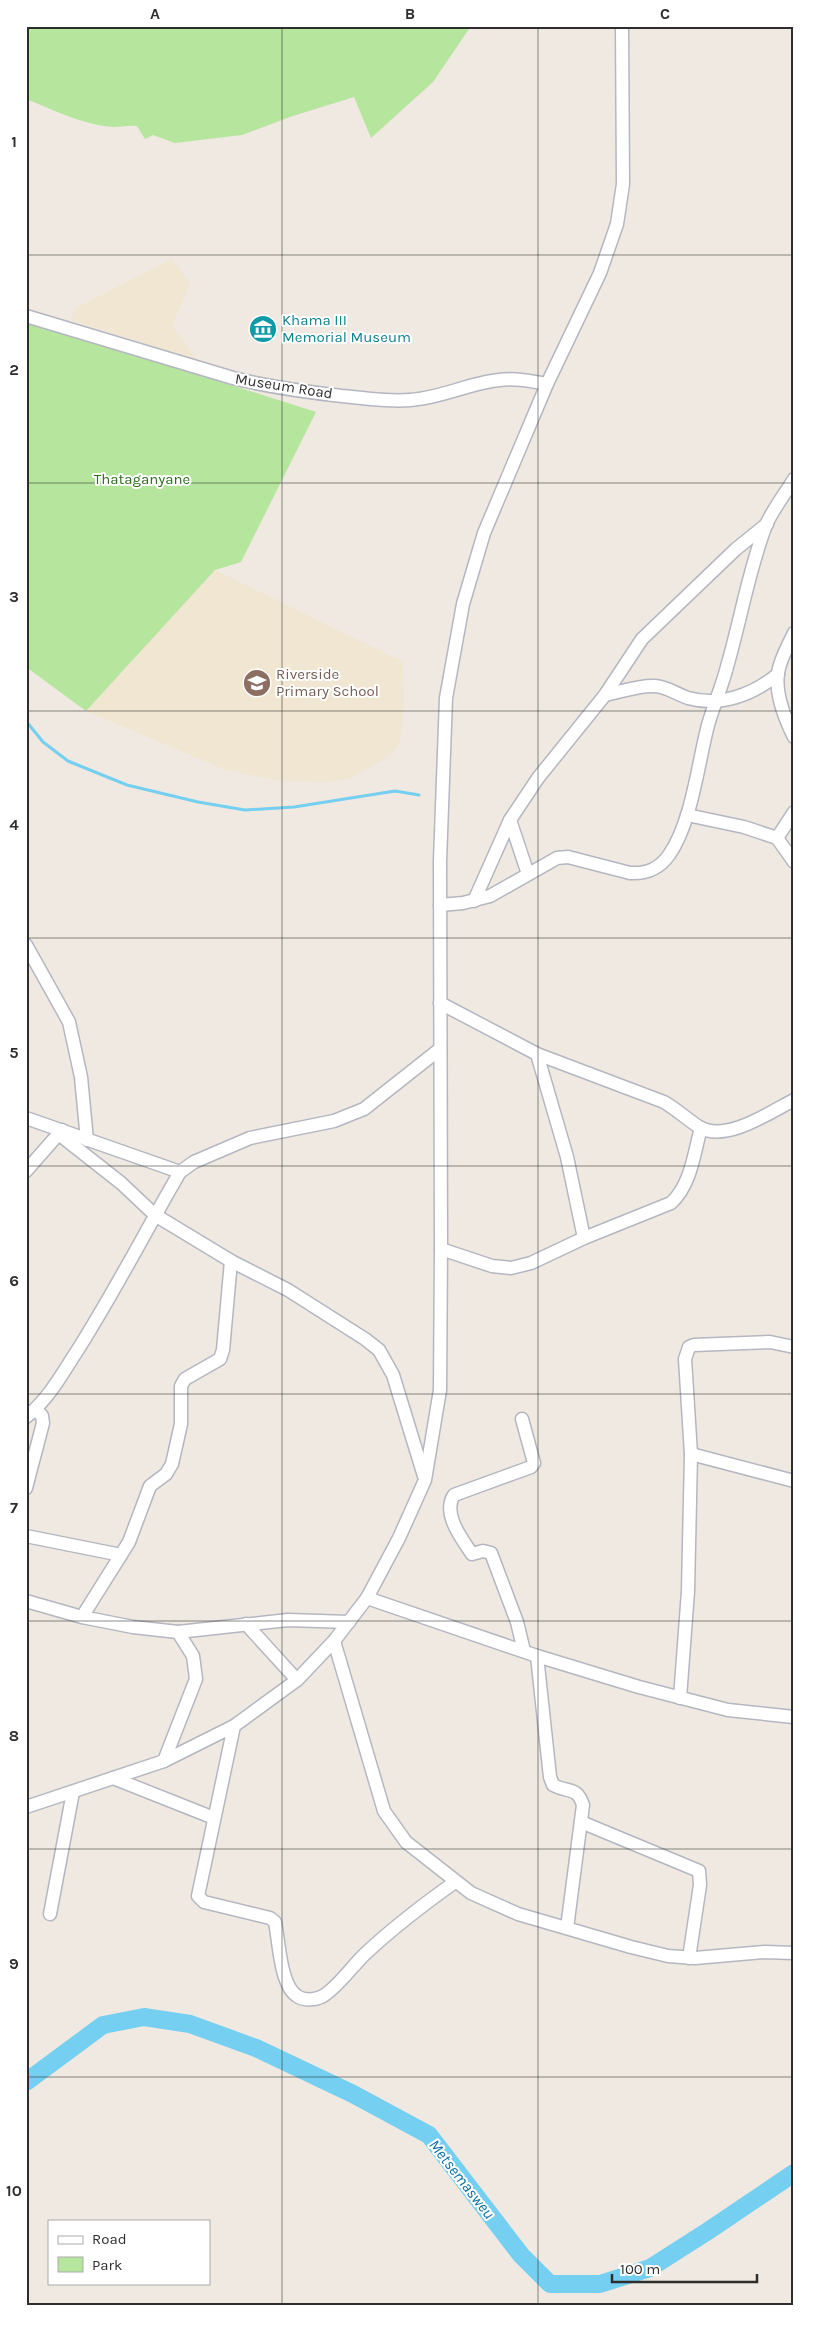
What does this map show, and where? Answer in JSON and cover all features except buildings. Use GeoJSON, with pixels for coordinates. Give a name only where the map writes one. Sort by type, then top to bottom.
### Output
{"type":"FeatureCollection","features":[{"type":"Feature","properties":{"kind":"street"},"geometry":{"type":"LineString","coordinates":[[26,1807],[164,1760],[234,1726],[297,1680],[334,1641],[367,1598],[399,1538],[425,1480],[440,1390],[440,904],[446,698],[463,604],[484,533],[547,384],[600,273],[617,224],[623,184],[622,26]]}},
{"type":"Feature","properties":{"kind":"street","name":"Museum Road"},"geometry":{"type":"LineString","coordinates":[[26,316],[233,378],[262,385],[324,394],[383,400],[410,400],[434,397],[497,380],[516,379],[547,384]]}},
{"type":"Feature","properties":{"kind":"street"},"geometry":{"type":"LineString","coordinates":[[440,904],[463,904],[490,896],[557,858],[568,857],[630,873],[648,872],[659,866],[670,854],[687,815],[743,603],[767,524],[794,479]]}},
{"type":"Feature","properties":{"kind":"street"},"geometry":{"type":"LineString","coordinates":[[474,900],[510,820],[538,778],[605,695],[642,639],[651,628],[767,524]]}},
{"type":"Feature","properties":{"kind":"street"},"geometry":{"type":"LineString","coordinates":[[794,633],[782,658],[778,674],[783,706],[794,737]]}},
{"type":"Feature","properties":{"kind":"street"},"geometry":{"type":"LineString","coordinates":[[605,695],[641,686],[652,686],[667,688],[692,699],[716,702],[764,686],[778,674]]}},
{"type":"Feature","properties":{"kind":"street"},"geometry":{"type":"LineString","coordinates":[[777,838],[794,812]]}},
{"type":"Feature","properties":{"kind":"street"},"geometry":{"type":"LineString","coordinates":[[687,815],[744,827],[777,838],[794,862]]}},
{"type":"Feature","properties":{"kind":"street"},"geometry":{"type":"LineString","coordinates":[[510,820],[528,874]]}},
{"type":"Feature","properties":{"kind":"street"},"geometry":{"type":"LineString","coordinates":[[26,945],[69,1022],[82,1077],[87,1140]]}},
{"type":"Feature","properties":{"kind":"street"},"geometry":{"type":"LineString","coordinates":[[440,1003],[537,1054],[664,1102],[680,1111],[701,1128],[722,1131],[737,1129],[794,1100]]}},
{"type":"Feature","properties":{"kind":"street"},"geometry":{"type":"LineString","coordinates":[[26,1488],[43,1423],[42,1416],[31,1413],[58,1380],[106,1304],[180,1172],[194,1162],[250,1138],[334,1122],[364,1109],[440,1049]]}},
{"type":"Feature","properties":{"kind":"street"},"geometry":{"type":"LineString","coordinates":[[537,1054],[567,1157],[584,1238]]}},
{"type":"Feature","properties":{"kind":"street"},"geometry":{"type":"LineString","coordinates":[[26,1118],[61,1132],[180,1172]]}},
{"type":"Feature","properties":{"kind":"street"},"geometry":{"type":"LineString","coordinates":[[441,1249],[492,1266],[511,1268],[531,1263],[584,1238],[672,1203],[680,1195],[686,1183],[701,1128]]}},
{"type":"Feature","properties":{"kind":"street"},"geometry":{"type":"LineString","coordinates":[[26,1171],[61,1132]]}},
{"type":"Feature","properties":{"kind":"street"},"geometry":{"type":"LineString","coordinates":[[61,1132],[155,1215],[231,1261],[288,1290],[379,1350],[393,1375],[425,1480]]}},
{"type":"Feature","properties":{"kind":"street"},"geometry":{"type":"LineString","coordinates":[[82,1617],[129,1542],[150,1486],[166,1474],[172,1464],[181,1424],[181,1386],[185,1379],[220,1359],[223,1350],[231,1261]]}},
{"type":"Feature","properties":{"kind":"street"},"geometry":{"type":"LineString","coordinates":[[680,1698],[688,1591],[691,1454],[685,1360],[689,1347],[770,1342],[794,1347]]}},
{"type":"Feature","properties":{"kind":"street"},"geometry":{"type":"LineString","coordinates":[[522,1419],[534,1464],[531,1467],[454,1495],[450,1502],[449,1512],[472,1554],[483,1551],[490,1552],[517,1622],[524,1651]]}},
{"type":"Feature","properties":{"kind":"street"},"geometry":{"type":"LineString","coordinates":[[691,1454],[794,1481]]}},
{"type":"Feature","properties":{"kind":"street"},"geometry":{"type":"LineString","coordinates":[[26,1536],[122,1555]]}},
{"type":"Feature","properties":{"kind":"street"},"geometry":{"type":"LineString","coordinates":[[367,1598],[537,1656],[639,1687],[728,1710],[794,1717]]}},
{"type":"Feature","properties":{"kind":"street"},"geometry":{"type":"LineString","coordinates":[[26,1601],[82,1617],[133,1628],[178,1632],[288,1620],[349,1622]]}},
{"type":"Feature","properties":{"kind":"street"},"geometry":{"type":"LineString","coordinates":[[246,1624],[297,1680]]}},
{"type":"Feature","properties":{"kind":"street"},"geometry":{"type":"LineString","coordinates":[[164,1760],[196,1679],[193,1656],[178,1632]]}},
{"type":"Feature","properties":{"kind":"street"},"geometry":{"type":"LineString","coordinates":[[334,1641],[384,1811],[406,1842],[471,1893],[510,1911],[668,1956],[689,1958],[764,1952],[794,1953]]}},
{"type":"Feature","properties":{"kind":"street"},"geometry":{"type":"LineString","coordinates":[[537,1656],[550,1777],[553,1785],[574,1791],[580,1796],[583,1805],[567,1928]]}},
{"type":"Feature","properties":{"kind":"street"},"geometry":{"type":"LineString","coordinates":[[234,1726],[198,1896],[200,1900],[275,1922],[286,1981],[291,1991],[299,1998],[310,2000],[322,1996],[366,1953],[413,1912],[455,1882]]}},
{"type":"Feature","properties":{"kind":"street"},"geometry":{"type":"LineString","coordinates":[[113,1778],[214,1818]]}},
{"type":"Feature","properties":{"kind":"street"},"geometry":{"type":"LineString","coordinates":[[50,1914],[73,1792]]}},
{"type":"Feature","properties":{"kind":"street"},"geometry":{"type":"LineString","coordinates":[[581,1822],[699,1871],[700,1885],[689,1958]]}},
{"type":"Feature","properties":{"kind":"shaded area"},"geometry":{"type":"Polygon","coordinates":[[[172,259],[190,283],[172,326],[198,360],[71,320],[76,308],[172,259]]]}},
{"type":"Feature","properties":{"kind":"shaded area","name":"Riverside Primary School"},"geometry":{"type":"Polygon","coordinates":[[[215,570],[403,662],[404,704],[400,742],[390,756],[349,779],[323,782],[275,780],[224,769],[86,711],[215,570]]]}},
{"type":"Feature","properties":{"kind":"green space"},"geometry":{"type":"Polygon","coordinates":[[[26,26],[471,26],[433,82],[371,138],[354,97],[293,116],[242,135],[175,143],[153,135],[145,139],[137,126],[102,126],[69,116],[26,99],[26,26]]]}},
{"type":"Feature","properties":{"kind":"green space","name":"Thataganyane"},"geometry":{"type":"Polygon","coordinates":[[[26,322],[71,334],[316,412],[241,562],[215,570],[86,711],[26,667],[26,322]]]}},
{"type":"Feature","properties":{"kind":"waterway"},"geometry":{"type":"LineString","coordinates":[[26,721],[43,742],[68,761],[127,785],[198,802],[245,810],[294,807],[395,791],[419,795]]}},
{"type":"Feature","properties":{"kind":"waterway","name":"Metsemasweu"},"geometry":{"type":"LineString","coordinates":[[26,2082],[103,2025],[144,2017],[190,2024],[256,2048],[353,2094],[429,2135],[521,2255],[550,2284],[600,2284],[650,2268],[794,2173]]}},
{"type":"Feature","properties":{"kind":"place","name":"Khama III Memorial Museum"},"geometry":{"type":"Point","coordinates":[263,329]}},
{"type":"Feature","properties":{"kind":"place","name":"Riverside Primary School"},"geometry":{"type":"Point","coordinates":[257,683]}}]}
